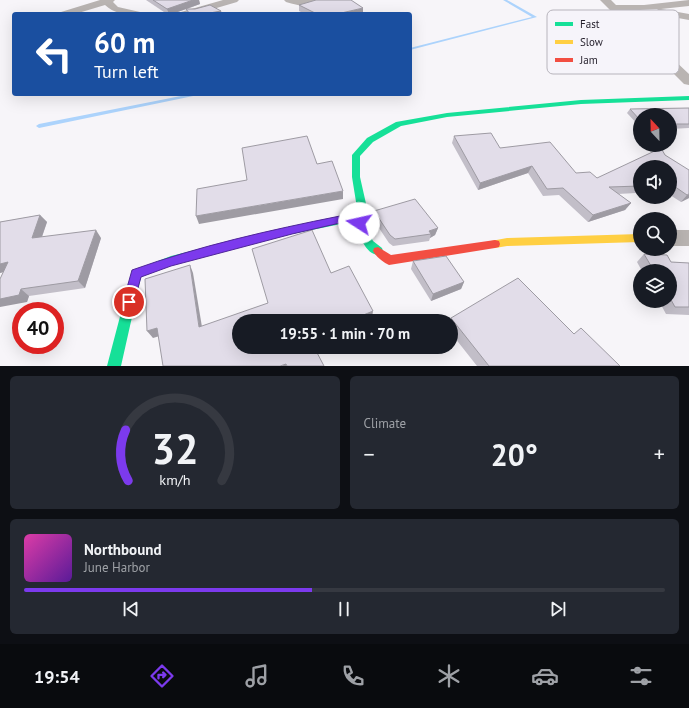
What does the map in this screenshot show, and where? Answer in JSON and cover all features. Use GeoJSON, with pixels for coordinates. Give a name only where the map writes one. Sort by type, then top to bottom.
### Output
{"type":"FeatureCollection","features":[{"type":"Feature","properties":{"kind":"street"},"geometry":{"type":"LineString","coordinates":[[192,12],[234,0]]}},
{"type":"Feature","properties":{"kind":"street"},"geometry":{"type":"LineString","coordinates":[[289,0],[308,4]]}},
{"type":"Feature","properties":{"kind":"street"},"geometry":{"type":"LineString","coordinates":[[293,11],[318,0]]}},
{"type":"Feature","properties":{"kind":"street"},"geometry":{"type":"LineString","coordinates":[[72,12],[108,1],[115,9],[128,12]]}},
{"type":"Feature","properties":{"kind":"street"},"geometry":{"type":"LineString","coordinates":[[644,8],[689,3]]}},
{"type":"Feature","properties":{"kind":"street"},"geometry":{"type":"LineString","coordinates":[[609,4],[654,10]]}},
{"type":"Feature","properties":{"kind":"street"},"geometry":{"type":"LineString","coordinates":[[679,15],[689,17]]}},
{"type":"Feature","properties":{"kind":"street"},"geometry":{"type":"LineString","coordinates":[[679,71],[689,81]]}},
{"type":"Feature","properties":{"kind":"street"},"geometry":{"type":"LineString","coordinates":[[633,239],[507,242],[389,260],[369,244],[359,223],[362,208],[356,177],[356,155],[370,140],[399,124],[447,115],[581,102],[689,98]]}},
{"type":"Feature","properties":{"kind":"street"},"geometry":{"type":"LineString","coordinates":[[114,366],[136,274],[171,261],[292,230],[340,220],[359,223]]}},
{"type":"Feature","properties":{"kind":"street"},"geometry":{"type":"LineString","coordinates":[[677,238],[689,238]]}},
{"type":"Feature","properties":{"kind":"building"},"geometry":{"type":"Polygon","coordinates":[[[153,0],[193,0],[167,9],[153,0]]]}},
{"type":"Feature","properties":{"kind":"building"},"geometry":{"type":"Polygon","coordinates":[[[316,0],[351,0],[363,8],[346,12],[313,12],[299,5],[316,0]]]}},
{"type":"Feature","properties":{"kind":"building"},"geometry":{"type":"Polygon","coordinates":[[[210,5],[221,11],[188,12],[186,9],[195,9],[210,5]]]}},
{"type":"Feature","properties":{"kind":"building"},"geometry":{"type":"Polygon","coordinates":[[[677,108],[689,108],[689,124],[677,124],[677,108]]]}},
{"type":"Feature","properties":{"kind":"building"},"geometry":{"type":"Polygon","coordinates":[[[491,133],[500,148],[550,142],[576,173],[590,172],[597,178],[633,161],[633,186],[609,187],[631,203],[593,215],[563,188],[547,189],[532,166],[480,183],[454,136],[491,133]]]}},
{"type":"Feature","properties":{"kind":"building"},"geometry":{"type":"Polygon","coordinates":[[[307,136],[317,164],[332,161],[343,191],[196,216],[197,189],[247,180],[242,148],[307,136]]]}},
{"type":"Feature","properties":{"kind":"building"},"geometry":{"type":"Polygon","coordinates":[[[652,152],[663,152],[665,155],[673,160],[635,160],[652,152]]]}},
{"type":"Feature","properties":{"kind":"building"},"geometry":{"type":"Polygon","coordinates":[[[677,162],[689,170],[689,194],[687,195],[677,188],[677,162]]]}},
{"type":"Feature","properties":{"kind":"building"},"geometry":{"type":"Polygon","coordinates":[[[415,199],[438,228],[429,231],[431,234],[395,239],[390,235],[374,211],[415,199]]]}},
{"type":"Feature","properties":{"kind":"building"},"geometry":{"type":"Polygon","coordinates":[[[40,215],[32,238],[96,230],[78,281],[21,289],[19,295],[0,299],[0,279],[8,262],[0,264],[0,222],[40,215]]]}},
{"type":"Feature","properties":{"kind":"building"},"geometry":{"type":"Polygon","coordinates":[[[312,230],[331,273],[349,266],[373,311],[366,314],[236,314],[268,303],[252,249],[312,230]]]}},
{"type":"Feature","properties":{"kind":"building"},"geometry":{"type":"Polygon","coordinates":[[[446,256],[464,282],[433,294],[413,261],[446,256]]]}},
{"type":"Feature","properties":{"kind":"building"},"geometry":{"type":"Polygon","coordinates":[[[645,256],[668,256],[671,262],[689,263],[689,307],[677,307],[677,264],[650,264],[645,256]]]}},
{"type":"Feature","properties":{"kind":"building"},"geometry":{"type":"Polygon","coordinates":[[[190,265],[199,327],[232,316],[232,354],[318,354],[324,366],[287,366],[286,364],[280,366],[163,366],[157,328],[147,331],[145,279],[190,265]]]}},
{"type":"Feature","properties":{"kind":"building"},"geometry":{"type":"Polygon","coordinates":[[[518,278],[574,334],[581,328],[620,366],[489,366],[458,327],[458,314],[518,278]]]}},
{"type":"Feature","properties":{"kind":"waterway"},"geometry":{"type":"LineString","coordinates":[[412,48],[535,17],[505,0]]}},
{"type":"Feature","properties":{"kind":"waterway"},"geometry":{"type":"LineString","coordinates":[[39,126],[188,96]]}},
{"type":"Feature","properties":{"kind":"traffic: fast"},"geometry":{"type":"LineString","coordinates":[[359,223],[362,208],[356,177],[356,155],[370,140],[399,124],[447,115],[581,102],[689,98]]}},
{"type":"Feature","properties":{"kind":"traffic: fast"},"geometry":{"type":"LineString","coordinates":[[114,366],[136,274],[171,261],[292,230],[341,220],[359,223],[369,244],[378,251]]}},
{"type":"Feature","properties":{"kind":"traffic: slow"},"geometry":{"type":"LineString","coordinates":[[495,244],[507,242],[633,238]]}},
{"type":"Feature","properties":{"kind":"traffic: jam"},"geometry":{"type":"LineString","coordinates":[[378,251],[389,260],[495,244]]}},
{"type":"Feature","properties":{"kind":"route"},"geometry":{"type":"LineString","coordinates":[[129,302],[136,274],[171,261],[239,245],[292,230],[340,220],[359,223]]}}]}
